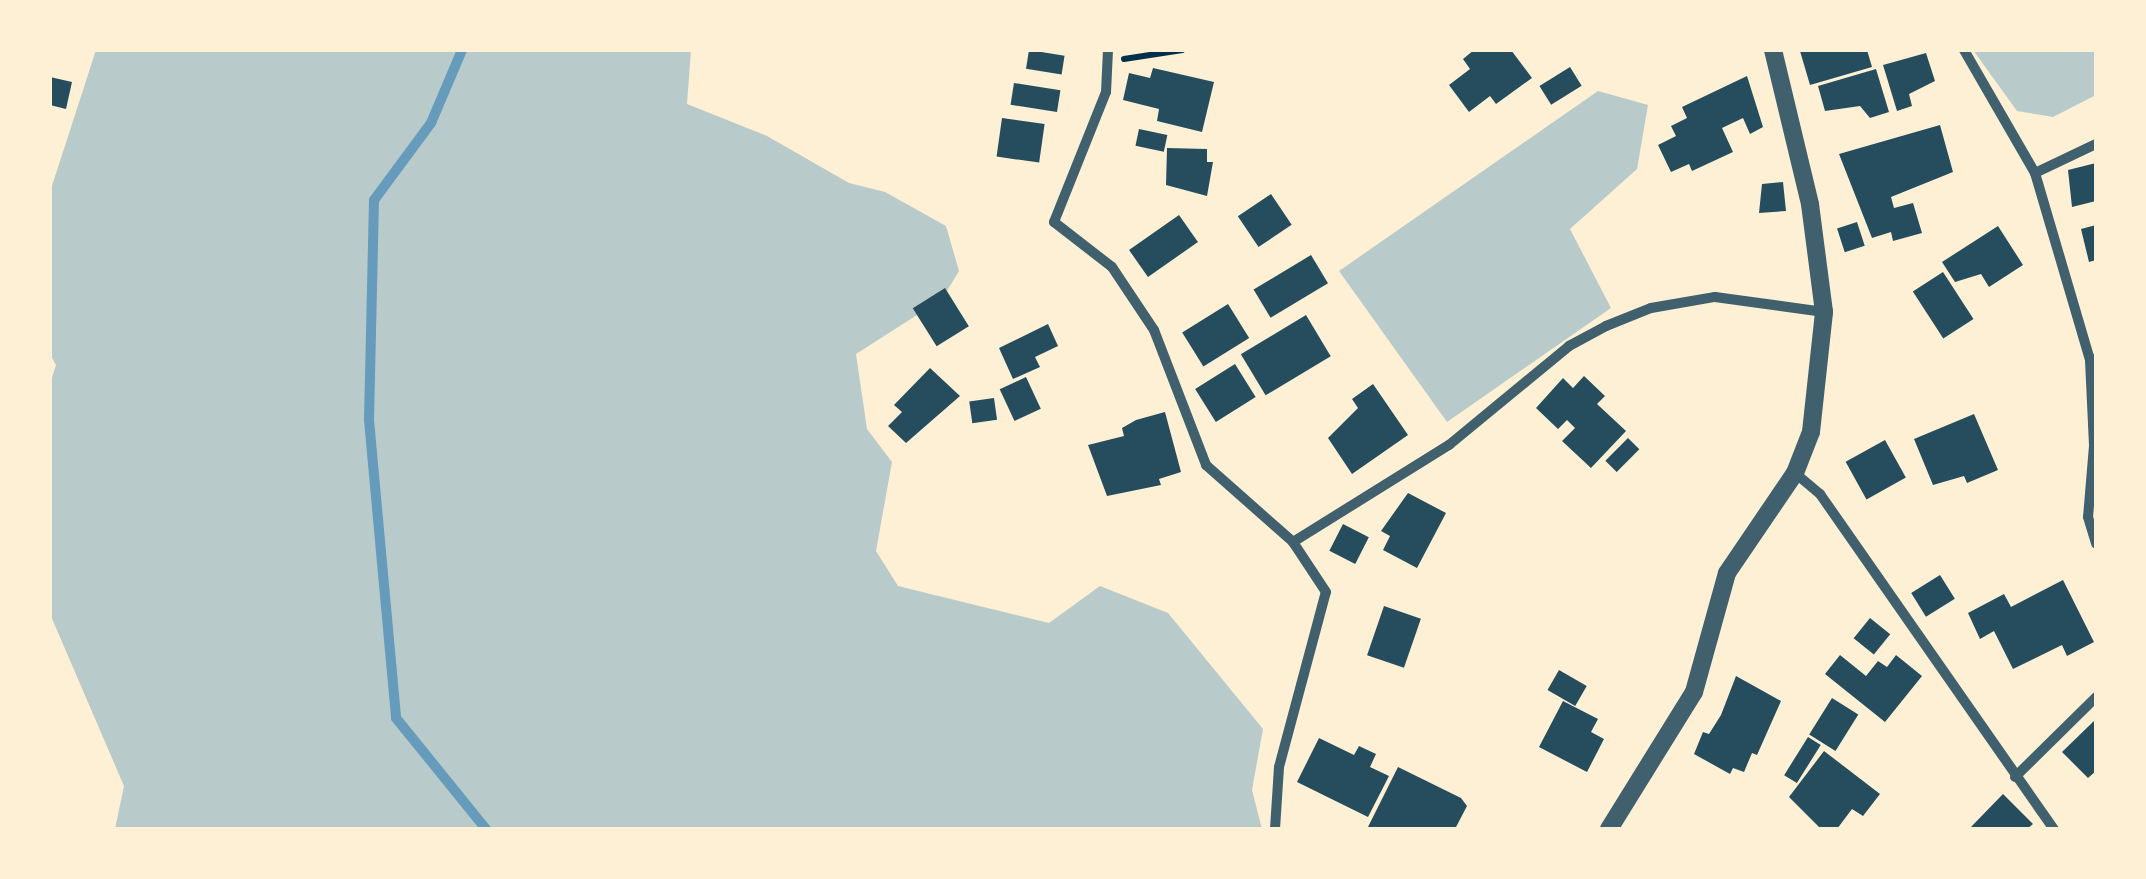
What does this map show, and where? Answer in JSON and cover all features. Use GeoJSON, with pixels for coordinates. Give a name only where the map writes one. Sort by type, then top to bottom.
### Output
{"type":"FeatureCollection","features":[{"type":"Feature","properties":{"kind":"street"},"geometry":{"type":"LineString","coordinates":[[1608,829],[1694,692],[1727,573],[1796,474],[1818,390],[1824,312],[1810,204],[1773,50]]}},
{"type":"Feature","properties":{"kind":"street"},"geometry":{"type":"LineString","coordinates":[[1964,50],[2035,172],[2093,359],[2094,446],[2088,517],[2096,544]]}},
{"type":"Feature","properties":{"kind":"street"},"geometry":{"type":"LineString","coordinates":[[1108,56],[1106,92],[1054,222],[1112,267],[1154,330],[1206,465],[1292,542],[1326,592],[1279,767],[1275,829]]}},
{"type":"Feature","properties":{"kind":"street"},"geometry":{"type":"LineString","coordinates":[[2035,172],[2096,144]]}},
{"type":"Feature","properties":{"kind":"street"},"geometry":{"type":"LineString","coordinates":[[1292,542],[1449,445],[1569,346],[1606,326],[1651,308],[1714,297],[1824,312]]}},
{"type":"Feature","properties":{"kind":"street"},"geometry":{"type":"LineString","coordinates":[[1796,474],[1820,494],[2054,829]]}},
{"type":"Feature","properties":{"kind":"street"},"geometry":{"type":"LineString","coordinates":[[2015,777],[2096,697]]}},
{"type":"Feature","properties":{"kind":"path"},"geometry":{"type":"LineString","coordinates":[[1108,56],[1182,50]]}},
{"type":"Feature","properties":{"kind":"shaded area"},"geometry":{"type":"Polygon","coordinates":[[[96,50],[691,50],[687,104],[767,136],[849,183],[885,192],[946,226],[959,271],[942,299],[856,354],[867,429],[892,462],[876,551],[898,586],[1049,623],[1100,586],[1168,613],[1263,729],[1252,790],[1262,829],[115,829],[124,786],[50,614],[50,384],[56,365],[50,354],[50,192],[96,50]]]}},
{"type":"Feature","properties":{"kind":"shaded area"},"geometry":{"type":"Polygon","coordinates":[[[1973,50],[2096,50],[2096,95],[2053,117],[2017,111],[1973,50]]]}},
{"type":"Feature","properties":{"kind":"shaded area"},"geometry":{"type":"Polygon","coordinates":[[[1598,91],[1648,105],[1637,169],[1570,229],[1611,308],[1447,422],[1339,271],[1598,91]]]}},
{"type":"Feature","properties":{"kind":"building"},"geometry":{"type":"Polygon","coordinates":[[[1029,50],[1065,56],[1062,74],[1026,69],[1029,50]]]}},
{"type":"Feature","properties":{"kind":"building"},"geometry":{"type":"Polygon","coordinates":[[[1474,50],[1511,50],[1532,78],[1496,104],[1490,96],[1469,112],[1449,85],[1470,69],[1463,59],[1474,50]]]}},
{"type":"Feature","properties":{"kind":"building"},"geometry":{"type":"Polygon","coordinates":[[[1867,50],[1872,67],[1810,85],[1800,51],[1867,50]]]}},
{"type":"Feature","properties":{"kind":"building"},"geometry":{"type":"Polygon","coordinates":[[[1926,53],[1935,81],[1909,94],[1912,106],[1897,111],[1883,65],[1926,53]]]}},
{"type":"Feature","properties":{"kind":"building"},"geometry":{"type":"Polygon","coordinates":[[[1570,67],[1582,86],[1551,105],[1539,86],[1570,67]]]}},
{"type":"Feature","properties":{"kind":"building"},"geometry":{"type":"Polygon","coordinates":[[[1153,68],[1214,82],[1202,132],[1157,121],[1159,109],[1123,100],[1129,73],[1150,78],[1153,68]]]}},
{"type":"Feature","properties":{"kind":"building"},"geometry":{"type":"Polygon","coordinates":[[[1876,69],[1889,112],[1870,118],[1860,106],[1825,111],[1818,86],[1876,69]]]}},
{"type":"Feature","properties":{"kind":"building"},"geometry":{"type":"Polygon","coordinates":[[[1747,76],[1763,127],[1750,134],[1743,118],[1722,128],[1733,152],[1692,171],[1689,164],[1671,172],[1658,145],[1676,136],[1671,126],[1687,118],[1682,107],[1747,76]]]}},
{"type":"Feature","properties":{"kind":"building"},"geometry":{"type":"Polygon","coordinates":[[[50,77],[72,82],[66,109],[50,105],[50,77]]]}},
{"type":"Feature","properties":{"kind":"building"},"geometry":{"type":"Polygon","coordinates":[[[1014,83],[1060,90],[1057,112],[1011,105],[1014,83]]]}},
{"type":"Feature","properties":{"kind":"building"},"geometry":{"type":"Polygon","coordinates":[[[1002,118],[1045,124],[1039,163],[997,157],[1002,118]]]}},
{"type":"Feature","properties":{"kind":"building"},"geometry":{"type":"Polygon","coordinates":[[[1940,125],[1953,172],[1891,197],[1894,208],[1913,203],[1922,233],[1893,241],[1891,232],[1872,238],[1839,154],[1940,125]]]}},
{"type":"Feature","properties":{"kind":"building"},"geometry":{"type":"Polygon","coordinates":[[[1139,129],[1167,135],[1164,152],[1135,146],[1139,129]]]}},
{"type":"Feature","properties":{"kind":"building"},"geometry":{"type":"Polygon","coordinates":[[[1167,148],[1207,149],[1207,162],[1213,162],[1207,196],[1166,185],[1167,148]]]}},
{"type":"Feature","properties":{"kind":"building"},"geometry":{"type":"Polygon","coordinates":[[[2096,163],[2096,201],[2072,207],[2068,170],[2096,163]]]}},
{"type":"Feature","properties":{"kind":"building"},"geometry":{"type":"Polygon","coordinates":[[[1783,182],[1786,211],[1759,213],[1762,184],[1783,182]]]}},
{"type":"Feature","properties":{"kind":"building"},"geometry":{"type":"Polygon","coordinates":[[[1271,194],[1292,225],[1259,247],[1238,216],[1271,194]]]}},
{"type":"Feature","properties":{"kind":"building"},"geometry":{"type":"Polygon","coordinates":[[[1179,215],[1198,242],[1148,277],[1129,250],[1179,215]]]}},
{"type":"Feature","properties":{"kind":"building"},"geometry":{"type":"Polygon","coordinates":[[[1857,222],[1865,246],[1845,252],[1837,228],[1857,222]]]}},
{"type":"Feature","properties":{"kind":"building"},"geometry":{"type":"Polygon","coordinates":[[[2096,225],[2096,260],[2089,262],[2081,229],[2096,225]]]}},
{"type":"Feature","properties":{"kind":"building"},"geometry":{"type":"Polygon","coordinates":[[[1998,226],[2023,265],[1989,287],[1981,274],[1955,282],[1942,262],[1998,226]]]}},
{"type":"Feature","properties":{"kind":"building"},"geometry":{"type":"Polygon","coordinates":[[[1311,255],[1328,283],[1271,318],[1254,290],[1311,255]]]}},
{"type":"Feature","properties":{"kind":"building"},"geometry":{"type":"Polygon","coordinates":[[[1943,272],[1973,319],[1943,339],[1913,292],[1943,272]]]}},
{"type":"Feature","properties":{"kind":"building"},"geometry":{"type":"Polygon","coordinates":[[[945,288],[969,326],[937,346],[913,308],[945,288]]]}},
{"type":"Feature","properties":{"kind":"building"},"geometry":{"type":"Polygon","coordinates":[[[1228,304],[1249,338],[1203,367],[1182,333],[1228,304]]]}},
{"type":"Feature","properties":{"kind":"building"},"geometry":{"type":"Polygon","coordinates":[[[1306,315],[1331,356],[1266,395],[1241,354],[1306,315]]]}},
{"type":"Feature","properties":{"kind":"building"},"geometry":{"type":"Polygon","coordinates":[[[1048,324],[1058,346],[1035,357],[1040,367],[1013,379],[999,348],[1048,324]]]}},
{"type":"Feature","properties":{"kind":"building"},"geometry":{"type":"Polygon","coordinates":[[[1235,364],[1256,397],[1216,422],[1195,389],[1235,364]]]}},
{"type":"Feature","properties":{"kind":"building"},"geometry":{"type":"Polygon","coordinates":[[[930,368],[960,396],[906,443],[888,426],[902,412],[894,405],[930,368]]]}},
{"type":"Feature","properties":{"kind":"building"},"geometry":{"type":"Polygon","coordinates":[[[1584,376],[1605,396],[1597,404],[1626,431],[1591,468],[1562,441],[1575,428],[1567,420],[1558,429],[1536,408],[1563,378],[1573,388],[1584,376]]]}},
{"type":"Feature","properties":{"kind":"building"},"geometry":{"type":"Polygon","coordinates":[[[1026,377],[1041,409],[1015,421],[1000,389],[1026,377]]]}},
{"type":"Feature","properties":{"kind":"building"},"geometry":{"type":"Polygon","coordinates":[[[1373,384],[1408,435],[1352,474],[1328,438],[1358,408],[1352,399],[1373,384]]]}},
{"type":"Feature","properties":{"kind":"building"},"geometry":{"type":"Polygon","coordinates":[[[994,398],[997,420],[972,423],[969,401],[994,398]]]}},
{"type":"Feature","properties":{"kind":"building"},"geometry":{"type":"Polygon","coordinates":[[[1165,412],[1181,472],[1159,479],[1161,485],[1107,496],[1088,445],[1124,436],[1122,428],[1165,412]]]}},
{"type":"Feature","properties":{"kind":"building"},"geometry":{"type":"Polygon","coordinates":[[[1974,414],[1998,470],[1967,483],[1964,476],[1933,485],[1914,439],[1974,414]]]}},
{"type":"Feature","properties":{"kind":"building"},"geometry":{"type":"Polygon","coordinates":[[[1628,438],[1639,449],[1617,472],[1605,461],[1628,438]]]}},
{"type":"Feature","properties":{"kind":"building"},"geometry":{"type":"Polygon","coordinates":[[[1885,440],[1906,478],[1866,499],[1846,462],[1885,440]]]}},
{"type":"Feature","properties":{"kind":"building"},"geometry":{"type":"Polygon","coordinates":[[[1408,493],[1446,513],[1417,568],[1383,550],[1390,536],[1381,531],[1408,493]]]}},
{"type":"Feature","properties":{"kind":"building"},"geometry":{"type":"Polygon","coordinates":[[[1343,524],[1369,537],[1355,564],[1329,551],[1343,524]]]}},
{"type":"Feature","properties":{"kind":"building"},"geometry":{"type":"Polygon","coordinates":[[[1940,575],[1955,599],[1926,617],[1911,593],[1940,575]]]}},
{"type":"Feature","properties":{"kind":"building"},"geometry":{"type":"Polygon","coordinates":[[[2063,580],[2094,642],[2067,656],[2062,645],[2013,669],[1994,631],[1980,639],[1968,613],[2004,594],[2011,607],[2063,580]]]}},
{"type":"Feature","properties":{"kind":"building"},"geometry":{"type":"Polygon","coordinates":[[[1384,606],[1421,619],[1404,668],[1367,655],[1384,606]]]}},
{"type":"Feature","properties":{"kind":"building"},"geometry":{"type":"Polygon","coordinates":[[[1870,618],[1890,634],[1874,655],[1854,638],[1870,618]]]}},
{"type":"Feature","properties":{"kind":"building"},"geometry":{"type":"Polygon","coordinates":[[[1840,655],[1866,676],[1878,661],[1887,667],[1896,655],[1922,676],[1885,722],[1825,674],[1840,655]]]}},
{"type":"Feature","properties":{"kind":"building"},"geometry":{"type":"Polygon","coordinates":[[[1559,670],[1587,686],[1575,706],[1548,690],[1559,670]]]}},
{"type":"Feature","properties":{"kind":"building"},"geometry":{"type":"Polygon","coordinates":[[[1736,676],[1781,701],[1757,755],[1752,753],[1744,772],[1733,768],[1730,774],[1694,754],[1703,732],[1709,734],[1721,715],[1736,676]]]}},
{"type":"Feature","properties":{"kind":"building"},"geometry":{"type":"Polygon","coordinates":[[[1832,698],[1858,714],[1836,751],[1809,734],[1832,698]]]}},
{"type":"Feature","properties":{"kind":"building"},"geometry":{"type":"Polygon","coordinates":[[[1563,701],[1598,719],[1591,732],[1604,739],[1587,772],[1539,747],[1563,701]]]}},
{"type":"Feature","properties":{"kind":"building"},"geometry":{"type":"Polygon","coordinates":[[[2096,719],[2096,771],[2088,778],[2062,752],[2096,719]]]}},
{"type":"Feature","properties":{"kind":"building"},"geometry":{"type":"Polygon","coordinates":[[[1808,737],[1821,745],[1797,783],[1784,775],[1808,737]]]}},
{"type":"Feature","properties":{"kind":"building"},"geometry":{"type":"Polygon","coordinates":[[[1319,738],[1354,755],[1359,746],[1376,754],[1370,767],[1389,776],[1368,817],[1297,782],[1319,738]]]}},
{"type":"Feature","properties":{"kind":"building"},"geometry":{"type":"Polygon","coordinates":[[[1824,751],[1880,794],[1863,816],[1852,809],[1837,829],[1821,829],[1789,797],[1824,751]]]}},
{"type":"Feature","properties":{"kind":"building"},"geometry":{"type":"Polygon","coordinates":[[[1398,767],[1461,798],[1467,806],[1455,829],[1367,829],[1398,767]]]}},
{"type":"Feature","properties":{"kind":"building"},"geometry":{"type":"Polygon","coordinates":[[[2003,794],[2033,824],[2027,829],[1969,829],[2003,794]]]}},
{"type":"Feature","properties":{"kind":"waterway"},"geometry":{"type":"LineString","coordinates":[[462,50],[431,123],[374,200],[369,420],[396,718],[486,829]]}}]}
